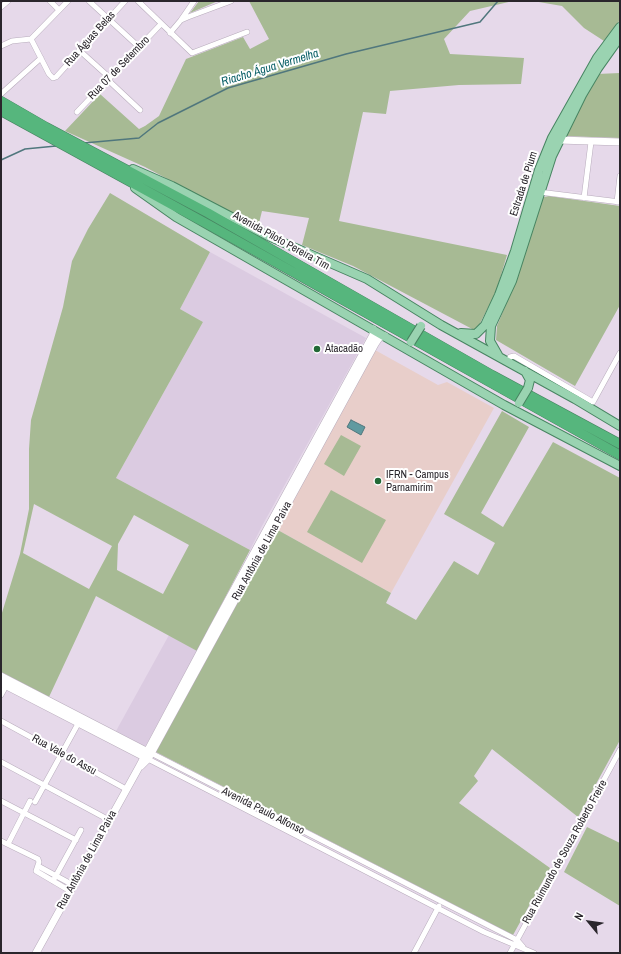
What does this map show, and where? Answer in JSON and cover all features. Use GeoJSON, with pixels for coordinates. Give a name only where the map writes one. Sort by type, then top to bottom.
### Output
{"type":"FeatureCollection","features":[{"type":"Feature","properties":{"kind":"highway","name":"Avenida Piloto Pereira Tim"},"geometry":{"type":"LineString","coordinates":[[1,101],[125,180],[546,409]]}},
{"type":"Feature","properties":{"kind":"highway","name":"Avenida Piloto Pereira Tim"},"geometry":{"type":"LineString","coordinates":[[1,111],[70,144],[100,155],[241,231],[546,409]]}},
{"type":"Feature","properties":{"kind":"highway"},"geometry":{"type":"LineString","coordinates":[[546,409],[620,444]]}},
{"type":"Feature","properties":{"kind":"highway"},"geometry":{"type":"LineString","coordinates":[[546,409],[620,455]]}},
{"type":"Feature","properties":{"kind":"main road","name":"Estrada de Pium"},"geometry":{"type":"LineString","coordinates":[[452,331],[476,334],[485,325],[499,296],[515,251],[539,170],[552,138],[593,64],[620,27]]}},
{"type":"Feature","properties":{"kind":"main road","name":"Estrada de Pium"},"geometry":{"type":"LineString","coordinates":[[498,355],[490,341],[491,326],[512,281],[540,192],[559,140],[598,68],[620,37]]}},
{"type":"Feature","properties":{"kind":"main road"},"geometry":{"type":"LineString","coordinates":[[100,155],[172,186],[268,236],[368,278],[452,331],[591,404],[620,426]]}},
{"type":"Feature","properties":{"kind":"main road"},"geometry":{"type":"LineString","coordinates":[[125,180],[176,217],[504,405],[620,466]]}},
{"type":"Feature","properties":{"kind":"main road"},"geometry":{"type":"LineString","coordinates":[[414,353],[410,348],[420,326],[425,322],[434,320]]}},
{"type":"Feature","properties":{"kind":"main road"},"geometry":{"type":"LineString","coordinates":[[504,405],[512,406],[519,403],[528,388],[530,380],[524,370]]}},
{"type":"Feature","properties":{"kind":"street"},"geometry":{"type":"LineString","coordinates":[[1,7],[8,1]]}},
{"type":"Feature","properties":{"kind":"street"},"geometry":{"type":"LineString","coordinates":[[50,1],[59,10]]}},
{"type":"Feature","properties":{"kind":"street"},"geometry":{"type":"LineString","coordinates":[[1,46],[12,41],[31,39],[68,1]]}},
{"type":"Feature","properties":{"kind":"street"},"geometry":{"type":"LineString","coordinates":[[89,1],[138,47]]}},
{"type":"Feature","properties":{"kind":"street","name":"Rua Águas Belas"},"geometry":{"type":"LineString","coordinates":[[41,58],[49,74],[54,78],[125,1]]}},
{"type":"Feature","properties":{"kind":"street"},"geometry":{"type":"LineString","coordinates":[[170,33],[194,1]]}},
{"type":"Feature","properties":{"kind":"street"},"geometry":{"type":"LineString","coordinates":[[181,20],[230,1]]}},
{"type":"Feature","properties":{"kind":"street"},"geometry":{"type":"LineString","coordinates":[[141,2],[190,53],[196,53],[247,32]]}},
{"type":"Feature","properties":{"kind":"street","name":"Rua 07 de Setembro"},"geometry":{"type":"LineString","coordinates":[[77,112],[161,24]]}},
{"type":"Feature","properties":{"kind":"street"},"geometry":{"type":"LineString","coordinates":[[1,94],[8,86],[41,58],[31,39]]}},
{"type":"Feature","properties":{"kind":"street"},"geometry":{"type":"LineString","coordinates":[[79,50],[140,110]]}},
{"type":"Feature","properties":{"kind":"street"},"geometry":{"type":"LineString","coordinates":[[559,140],[620,142]]}},
{"type":"Feature","properties":{"kind":"street"},"geometry":{"type":"LineString","coordinates":[[584,198],[591,142]]}},
{"type":"Feature","properties":{"kind":"street"},"geometry":{"type":"LineString","coordinates":[[540,192],[619,202],[620,176]]}},
{"type":"Feature","properties":{"kind":"street","name":"Rua Antônia de Lima Paiva"},"geometry":{"type":"LineString","coordinates":[[36,953],[126,789],[147,755],[351,381],[374,335],[373,330]]}},
{"type":"Feature","properties":{"kind":"street","name":"Rua Antônia de Lima Paiva"},"geometry":{"type":"LineString","coordinates":[[351,381],[378,340],[385,336]]}},
{"type":"Feature","properties":{"kind":"street"},"geometry":{"type":"LineString","coordinates":[[508,361],[510,356],[514,356],[591,404],[620,353]]}},
{"type":"Feature","properties":{"kind":"street","name":"Avenida Paulo Alfonso"},"geometry":{"type":"LineString","coordinates":[[1,676],[5,683],[112,736],[263,818],[438,908],[515,943]]}},
{"type":"Feature","properties":{"kind":"street"},"geometry":{"type":"LineString","coordinates":[[1,695],[5,683]]}},
{"type":"Feature","properties":{"kind":"street"},"geometry":{"type":"LineString","coordinates":[[8,844],[32,802],[44,785],[80,720]]}},
{"type":"Feature","properties":{"kind":"street","name":"Rua Vale do Assu"},"geometry":{"type":"LineString","coordinates":[[2,723],[126,789]]}},
{"type":"Feature","properties":{"kind":"street","name":"Rua Ruimundo de Souza Roberto Freire"},"geometry":{"type":"LineString","coordinates":[[510,953],[620,750]]}},
{"type":"Feature","properties":{"kind":"street","name":"Avenida Paulo Alfonso"},"geometry":{"type":"LineString","coordinates":[[147,755],[266,812],[441,902],[534,953]]}},
{"type":"Feature","properties":{"kind":"street"},"geometry":{"type":"LineString","coordinates":[[1,762],[109,820]]}},
{"type":"Feature","properties":{"kind":"street"},"geometry":{"type":"LineString","coordinates":[[1,801],[76,840]]}},
{"type":"Feature","properties":{"kind":"street"},"geometry":{"type":"LineString","coordinates":[[263,818],[266,812]]}},
{"type":"Feature","properties":{"kind":"street"},"geometry":{"type":"LineString","coordinates":[[54,878],[81,830]]}},
{"type":"Feature","properties":{"kind":"street"},"geometry":{"type":"LineString","coordinates":[[1,841],[38,859],[36,871],[46,874],[72,888]]}},
{"type":"Feature","properties":{"kind":"street"},"geometry":{"type":"LineString","coordinates":[[413,895],[416,889]]}},
{"type":"Feature","properties":{"kind":"street"},"geometry":{"type":"LineString","coordinates":[[414,953],[441,902]]}},
{"type":"Feature","properties":{"kind":"shaded area"},"geometry":{"type":"Polygon","coordinates":[[[210,252],[366,338],[250,550],[116,478],[203,322],[180,309],[210,252]]]}},
{"type":"Feature","properties":{"kind":"shaded area","name":"IFRN - Campus Parnamirim"},"geometry":{"type":"Polygon","coordinates":[[[375,350],[438,385],[447,382],[494,408],[391,593],[276,529],[375,350]]]}},
{"type":"Feature","properties":{"kind":"shaded area"},"geometry":{"type":"Polygon","coordinates":[[[169,635],[197,651],[145,747],[116,731],[169,635]]]}},
{"type":"Feature","properties":{"kind":"green space"},"geometry":{"type":"Polygon","coordinates":[[[199,1],[218,1],[190,13],[199,1]]]}},
{"type":"Feature","properties":{"kind":"green space"},"geometry":{"type":"Polygon","coordinates":[[[249,1],[513,1],[470,11],[444,39],[450,54],[524,58],[521,84],[459,85],[390,91],[386,114],[363,112],[339,221],[507,255],[496,292],[476,331],[353,266],[302,245],[309,218],[262,211],[258,227],[145,167],[65,131],[100,94],[139,129],[159,116],[186,59],[243,37],[250,49],[269,39],[249,1]]]}},
{"type":"Feature","properties":{"kind":"green space"},"geometry":{"type":"Polygon","coordinates":[[[533,1],[620,1],[620,20],[604,41],[584,28],[562,6],[533,1]]]}},
{"type":"Feature","properties":{"kind":"green space"},"geometry":{"type":"Polygon","coordinates":[[[620,73],[620,138],[563,136],[597,74],[620,73]]]}},
{"type":"Feature","properties":{"kind":"green space"},"geometry":{"type":"Polygon","coordinates":[[[110,193],[210,252],[180,309],[203,322],[116,478],[250,550],[197,651],[96,596],[49,697],[1,672],[1,616],[20,554],[29,509],[29,449],[31,420],[63,307],[72,261],[88,229],[110,193]],[[34,504],[23,553],[89,589],[112,546],[34,504]],[[134,515],[118,544],[117,570],[163,594],[189,545],[134,515]]]}},
{"type":"Feature","properties":{"kind":"green space"},"geometry":{"type":"Polygon","coordinates":[[[549,196],[620,206],[620,305],[575,386],[496,340],[497,326],[511,292],[540,202],[544,197],[549,196]]]}},
{"type":"Feature","properties":{"kind":"green space"},"geometry":{"type":"Polygon","coordinates":[[[502,411],[529,427],[481,513],[503,527],[553,442],[620,478],[620,740],[578,817],[492,749],[474,776],[478,781],[459,803],[550,868],[513,935],[154,751],[276,529],[391,593],[386,603],[416,620],[454,561],[478,575],[495,543],[444,514],[502,411]]]}},
{"type":"Feature","properties":{"kind":"green space"},"geometry":{"type":"Polygon","coordinates":[[[341,435],[361,446],[344,476],[324,464],[341,435]]]}},
{"type":"Feature","properties":{"kind":"green space"},"geometry":{"type":"Polygon","coordinates":[[[331,490],[386,520],[362,563],[307,532],[331,490]]]}},
{"type":"Feature","properties":{"kind":"green space"},"geometry":{"type":"Polygon","coordinates":[[[587,827],[620,843],[620,906],[564,872],[587,827]]]}},
{"type":"Feature","properties":{"kind":"water"},"geometry":{"type":"Polygon","coordinates":[[[351,420],[365,427],[361,435],[347,427],[351,420]]]}},
{"type":"Feature","properties":{"kind":"waterway","name":"Riacho Água Vermelha"},"geometry":{"type":"LineString","coordinates":[[84,143],[139,138],[158,123],[228,88],[346,54],[480,22],[498,1]]}},
{"type":"Feature","properties":{"kind":"waterway","name":"Riacho Água Vermelha"},"geometry":{"type":"LineString","coordinates":[[1,160],[25,149],[56,146]]}},
{"type":"Feature","properties":{"kind":"place","name":"Atacadão"},"geometry":{"type":"Point","coordinates":[317,349]}},
{"type":"Feature","properties":{"kind":"place","name":"IFRN - Campus Parnamirim"},"geometry":{"type":"Point","coordinates":[378,481]}}]}
